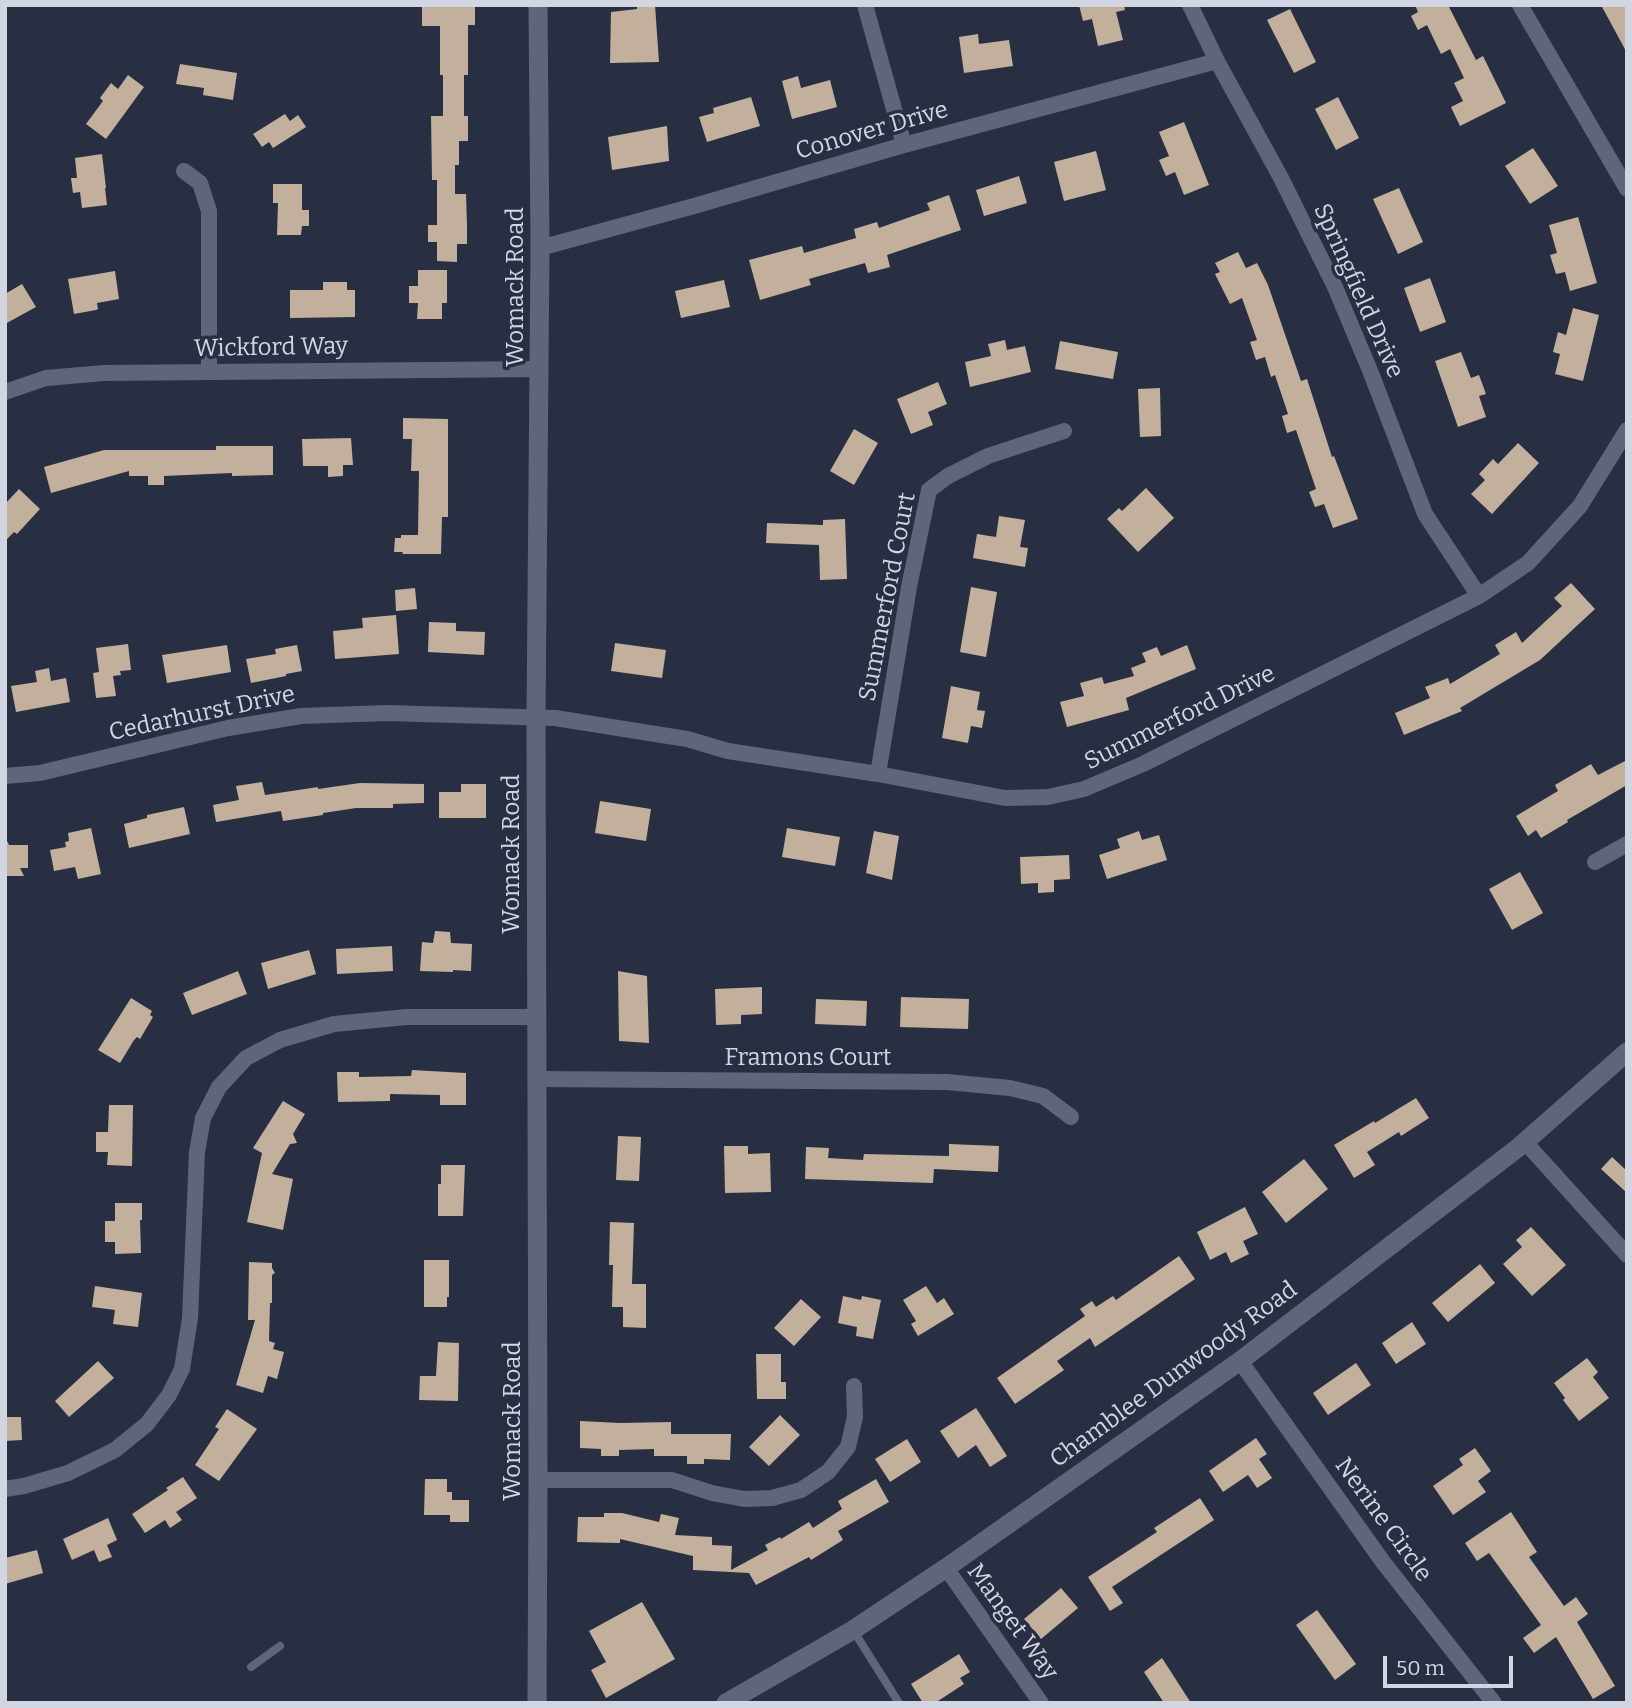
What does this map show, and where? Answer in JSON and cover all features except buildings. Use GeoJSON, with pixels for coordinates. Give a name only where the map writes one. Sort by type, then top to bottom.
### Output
{"type":"FeatureCollection","features":[{"type":"Feature","properties":{"kind":"street","name":"Womack Road"},"geometry":{"type":"LineString","coordinates":[[537,1703],[536,717],[541,248],[538,5]]}},
{"type":"Feature","properties":{"kind":"street"},"geometry":{"type":"LineString","coordinates":[[865,5],[904,145]]}},
{"type":"Feature","properties":{"kind":"street","name":"Springfield Drive"},"geometry":{"type":"LineString","coordinates":[[1190,5],[1217,61],[1281,177],[1335,287],[1425,514],[1479,596]]}},
{"type":"Feature","properties":{"kind":"street"},"geometry":{"type":"LineString","coordinates":[[1520,5],[1627,189]]}},
{"type":"Feature","properties":{"kind":"street","name":"Conover Drive"},"geometry":{"type":"LineString","coordinates":[[541,248],[904,145],[1217,61]]}},
{"type":"Feature","properties":{"kind":"street"},"geometry":{"type":"LineString","coordinates":[[184,171],[201,183],[209,211],[209,372]]}},
{"type":"Feature","properties":{"kind":"street","name":"Wickford Way"},"geometry":{"type":"LineString","coordinates":[[5,392],[46,378],[104,373],[540,369]]}},
{"type":"Feature","properties":{"kind":"street","name":"Summerford Drive"},"geometry":{"type":"LineString","coordinates":[[536,717],[687,739],[728,751],[878,774],[1005,798],[1048,797],[1084,789],[1143,764],[1479,596],[1528,563],[1580,506],[1627,430]]}},
{"type":"Feature","properties":{"kind":"street","name":"Summerford Court"},"geometry":{"type":"LineString","coordinates":[[878,774],[909,587],[929,490],[948,476],[988,456],[1063,431]]}},
{"type":"Feature","properties":{"kind":"street","name":"Cedarhurst Drive"},"geometry":{"type":"LineString","coordinates":[[5,776],[40,773],[228,728],[301,716],[387,713],[536,717]]}},
{"type":"Feature","properties":{"kind":"street"},"geometry":{"type":"LineString","coordinates":[[1595,862],[1627,844]]}},
{"type":"Feature","properties":{"kind":"street"},"geometry":{"type":"LineString","coordinates":[[5,1489],[68,1473],[115,1450],[147,1424],[169,1395],[182,1369],[190,1318],[197,1152],[203,1118],[219,1087],[246,1058],[280,1040],[334,1024],[407,1017],[537,1017]]}},
{"type":"Feature","properties":{"kind":"street","name":"Chamblee Dunwoody Road"},"geometry":{"type":"LineString","coordinates":[[726,1703],[853,1630],[946,1568],[1240,1361],[1525,1142],[1627,1052]]}},
{"type":"Feature","properties":{"kind":"street","name":"Framons Court"},"geometry":{"type":"LineString","coordinates":[[537,1079],[947,1082],[1010,1088],[1044,1096],[1071,1117]]}},
{"type":"Feature","properties":{"kind":"street"},"geometry":{"type":"LineString","coordinates":[[1525,1142],[1627,1255]]}},
{"type":"Feature","properties":{"kind":"street","name":"Nerine Circle"},"geometry":{"type":"LineString","coordinates":[[1240,1361],[1384,1562],[1494,1703]]}},
{"type":"Feature","properties":{"kind":"street"},"geometry":{"type":"LineString","coordinates":[[538,1480],[672,1480],[712,1493],[744,1499],[772,1498],[801,1490],[828,1472],[848,1447],[855,1417],[854,1386]]}},
{"type":"Feature","properties":{"kind":"street","name":"Manget Way"},"geometry":{"type":"LineString","coordinates":[[946,1568],[1041,1703]]}},
{"type":"Feature","properties":{"kind":"lane"},"geometry":{"type":"LineString","coordinates":[[853,1630],[899,1703]]}},
{"type":"Feature","properties":{"kind":"lane"},"geometry":{"type":"LineString","coordinates":[[251,1667],[280,1646]]}}]}
